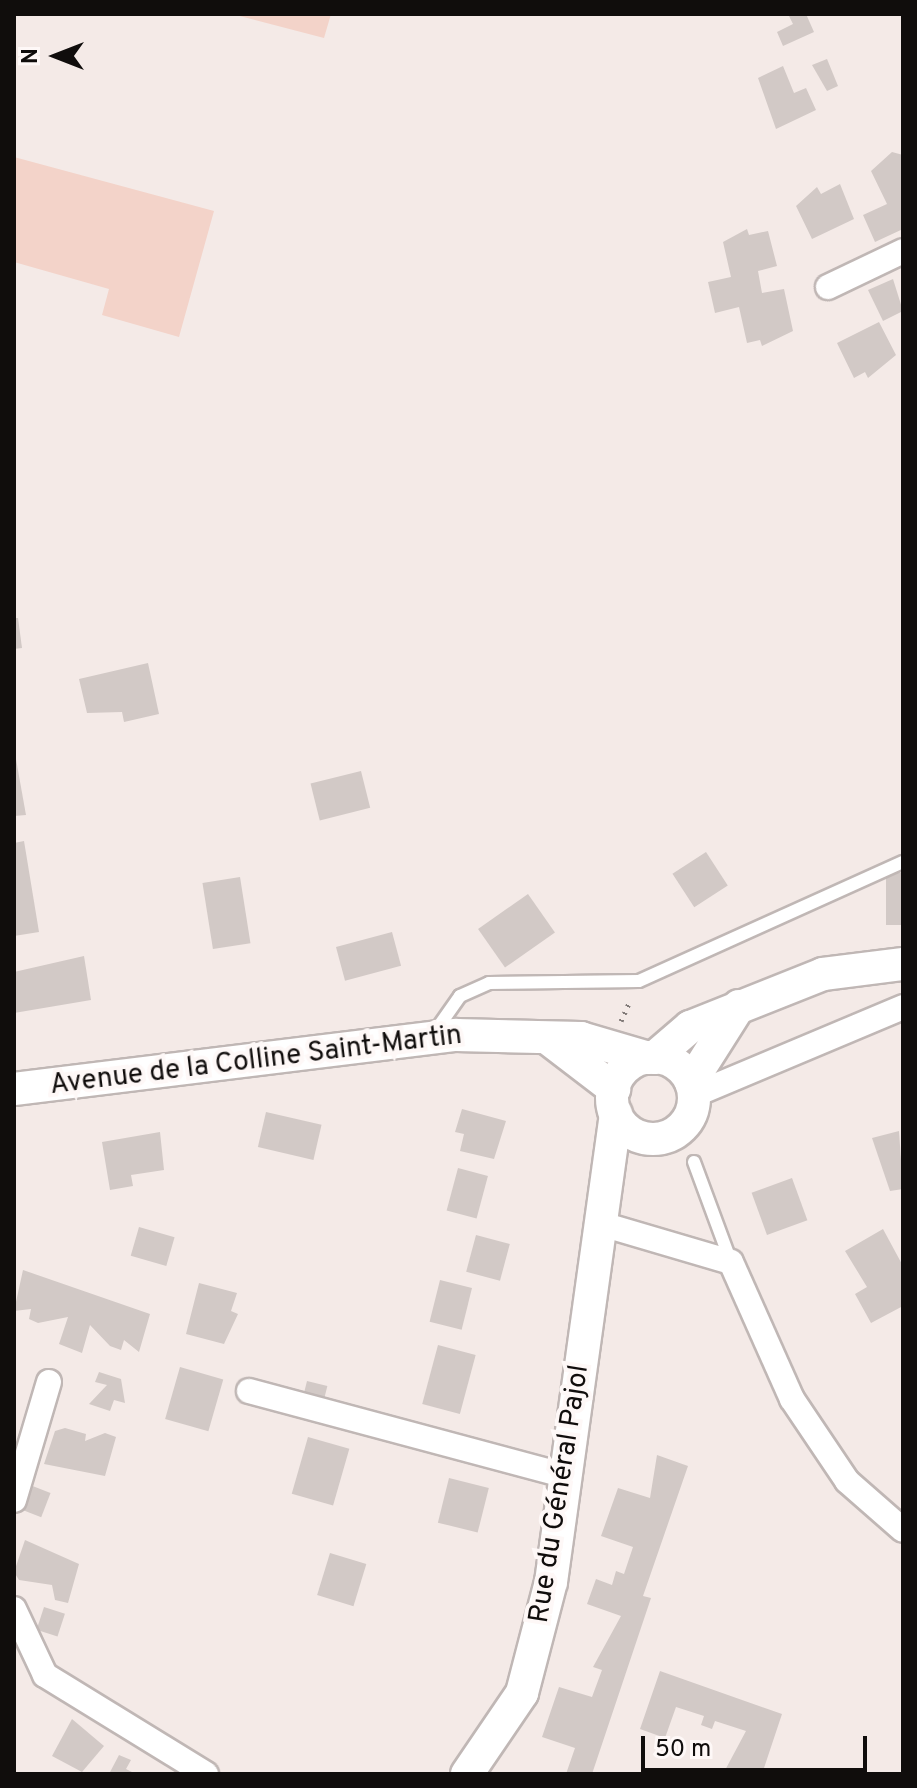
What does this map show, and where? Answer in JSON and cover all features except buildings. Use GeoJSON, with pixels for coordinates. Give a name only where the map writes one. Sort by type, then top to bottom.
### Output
{"type":"FeatureCollection","features":[{"type":"Feature","properties":{"kind":"street"},"geometry":{"type":"LineString","coordinates":[[828,287],[903,251]]}},
{"type":"Feature","properties":{"kind":"street"},"geometry":{"type":"LineString","coordinates":[[615,1101],[626,1068],[643,1054],[690,1027],[739,1006],[858,969],[903,964]]}},
{"type":"Feature","properties":{"kind":"street"},"geometry":{"type":"LineString","coordinates":[[547,1038],[580,1057],[648,1139],[677,1132],[693,1088],[739,1006]]}},
{"type":"Feature","properties":{"kind":"street"},"geometry":{"type":"LineString","coordinates":[[693,1088],[903,1007]]}},
{"type":"Feature","properties":{"kind":"street","name":"Avenue de la Colline Saint-Martin"},"geometry":{"type":"LineString","coordinates":[[14,1089],[431,1038],[547,1038],[643,1054]]}},
{"type":"Feature","properties":{"kind":"street"},"geometry":{"type":"LineString","coordinates":[[643,1054],[673,1063],[693,1088]]}},
{"type":"Feature","properties":{"kind":"street","name":"Rue du Général Pajol"},"geometry":{"type":"LineString","coordinates":[[467,1774],[522,1693],[551,1582],[607,1211],[615,1101]]}},
{"type":"Feature","properties":{"kind":"street","name":"Rue du Général Pajol"},"geometry":{"type":"LineString","coordinates":[[607,1211],[648,1139]]}},
{"type":"Feature","properties":{"kind":"street"},"geometry":{"type":"LineString","coordinates":[[607,1211],[731,1262],[792,1399],[847,1481],[903,1530]]}},
{"type":"Feature","properties":{"kind":"street"},"geometry":{"type":"LineString","coordinates":[[14,1500],[49,1382]]}},
{"type":"Feature","properties":{"kind":"street"},"geometry":{"type":"LineString","coordinates":[[249,1391],[567,1476]]}},
{"type":"Feature","properties":{"kind":"street"},"geometry":{"type":"LineString","coordinates":[[14,1609],[45,1675],[206,1774]]}},
{"type":"Feature","properties":{"kind":"lane"},"geometry":{"type":"LineString","coordinates":[[431,1038],[460,996],[489,983],[639,981],[903,862]]}},
{"type":"Feature","properties":{"kind":"lane"},"geometry":{"type":"LineString","coordinates":[[858,969],[903,946]]}},
{"type":"Feature","properties":{"kind":"lane"},"geometry":{"type":"LineString","coordinates":[[694,1162],[731,1262]]}},
{"type":"Feature","properties":{"kind":"path"},"geometry":{"type":"LineString","coordinates":[[639,981],[617,1031],[643,1054]]}},
{"type":"Feature","properties":{"kind":"shaded area"},"geometry":{"type":"Polygon","coordinates":[[[232,14],[331,14],[324,38],[232,14]]]}},
{"type":"Feature","properties":{"kind":"shaded area"},"geometry":{"type":"Polygon","coordinates":[[[14,157],[214,211],[179,337],[102,315],[109,289],[14,262],[14,157]]]}}]}
